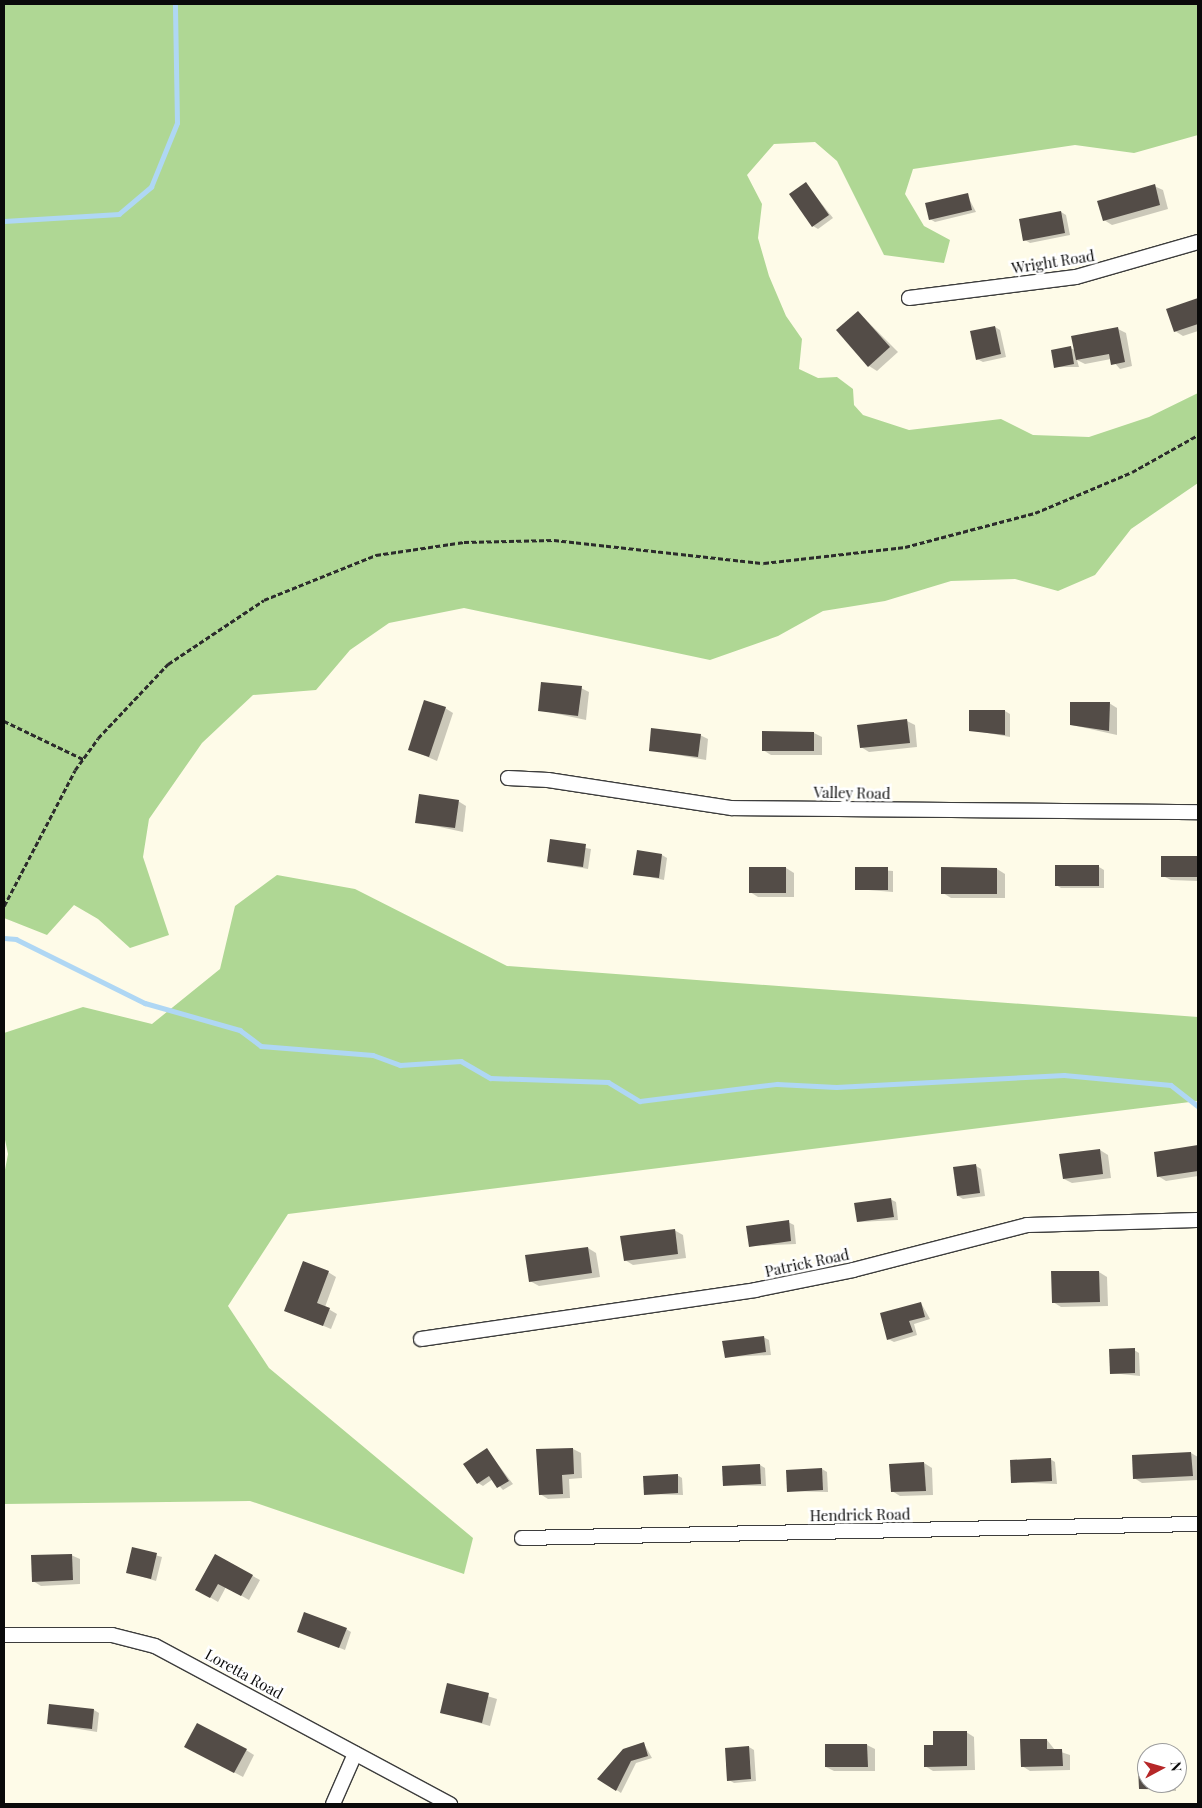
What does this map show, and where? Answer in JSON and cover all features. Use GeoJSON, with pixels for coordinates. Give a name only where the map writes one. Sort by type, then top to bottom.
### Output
{"type":"FeatureCollection","features":[{"type":"Feature","properties":{"kind":"street","name":"Wright Road"},"geometry":{"type":"LineString","coordinates":[[909,298],[1076,276],[1198,242]]}},
{"type":"Feature","properties":{"kind":"street","name":"Valley Road"},"geometry":{"type":"LineString","coordinates":[[508,778],[548,780],[732,808],[1198,812]]}},
{"type":"Feature","properties":{"kind":"street","name":"Patrick Road"},"geometry":{"type":"LineString","coordinates":[[421,1339],[755,1290],[853,1270],[1027,1225],[1198,1220]]}},
{"type":"Feature","properties":{"kind":"street","name":"Hendrick Road"},"geometry":{"type":"LineString","coordinates":[[522,1538],[1198,1524]]}},
{"type":"Feature","properties":{"kind":"street","name":"Loretta Road"},"geometry":{"type":"LineString","coordinates":[[4,1635],[112,1635],[155,1646],[450,1804]]}},
{"type":"Feature","properties":{"kind":"street"},"geometry":{"type":"LineString","coordinates":[[333,1804],[355,1754]]}},
{"type":"Feature","properties":{"kind":"path"},"geometry":{"type":"LineString","coordinates":[[4,906],[83,759],[168,664],[264,600],[376,555],[464,542],[554,540],[764,563],[905,548],[1035,513],[1132,472],[1198,435]]}},
{"type":"Feature","properties":{"kind":"path"},"geometry":{"type":"LineString","coordinates":[[4,721],[83,759]]}},
{"type":"Feature","properties":{"kind":"green space"},"geometry":{"type":"Polygon","coordinates":[[[4,4],[1198,4],[1198,135],[1134,153],[1075,145],[913,169],[905,194],[924,226],[950,240],[944,263],[884,255],[837,161],[815,142],[774,144],[747,175],[762,204],[758,238],[769,276],[786,316],[802,339],[799,369],[818,378],[837,377],[853,389],[854,405],[863,415],[909,430],[1001,419],[1033,435],[1089,437],[1149,417],[1198,393],[1198,483],[1131,529],[1095,575],[1058,591],[1015,579],[951,581],[885,601],[823,611],[778,636],[710,660],[464,608],[389,623],[350,650],[316,690],[253,695],[202,743],[149,819],[143,857],[169,935],[130,948],[98,919],[74,905],[47,935],[4,918],[4,4]]]}},
{"type":"Feature","properties":{"kind":"green space"},"geometry":{"type":"Polygon","coordinates":[[[277,875],[355,889],[507,966],[1198,1017],[1198,1101],[288,1214],[228,1306],[269,1368],[473,1538],[464,1574],[250,1501],[4,1504],[4,1175],[8,1154],[4,1135],[4,1033],[83,1007],[152,1024],[220,969],[235,906],[277,875]]]}},
{"type":"Feature","properties":{"kind":"building"},"geometry":{"type":"Polygon","coordinates":[[[806,182],[829,215],[812,227],[789,194],[806,182]]]}},
{"type":"Feature","properties":{"kind":"building"},"geometry":{"type":"Polygon","coordinates":[[[1155,184],[1160,205],[1103,221],[1097,201],[1155,184]]]}},
{"type":"Feature","properties":{"kind":"building"},"geometry":{"type":"Polygon","coordinates":[[[968,193],[972,210],[929,220],[925,203],[968,193]]]}},
{"type":"Feature","properties":{"kind":"building"},"geometry":{"type":"Polygon","coordinates":[[[1061,211],[1065,233],[1023,241],[1019,219],[1061,211]]]}},
{"type":"Feature","properties":{"kind":"building"},"geometry":{"type":"Polygon","coordinates":[[[1198,298],[1198,324],[1174,332],[1166,309],[1198,298]]]}},
{"type":"Feature","properties":{"kind":"building"},"geometry":{"type":"Polygon","coordinates":[[[858,311],[890,347],[868,367],[836,330],[858,311]]]}},
{"type":"Feature","properties":{"kind":"building"},"geometry":{"type":"Polygon","coordinates":[[[995,326],[1001,354],[976,360],[970,331],[995,326]]]}},
{"type":"Feature","properties":{"kind":"building"},"geometry":{"type":"Polygon","coordinates":[[[1118,327],[1125,362],[1111,365],[1109,354],[1076,360],[1071,336],[1118,327]]]}},
{"type":"Feature","properties":{"kind":"building"},"geometry":{"type":"Polygon","coordinates":[[[1071,346],[1074,364],[1054,368],[1051,350],[1071,346]]]}},
{"type":"Feature","properties":{"kind":"building"},"geometry":{"type":"Polygon","coordinates":[[[541,682],[582,686],[578,716],[538,711],[541,682]]]}},
{"type":"Feature","properties":{"kind":"building"},"geometry":{"type":"Polygon","coordinates":[[[424,700],[446,707],[429,757],[408,750],[424,700]]]}},
{"type":"Feature","properties":{"kind":"building"},"geometry":{"type":"Polygon","coordinates":[[[1070,702],[1110,702],[1109,731],[1070,725],[1070,702]]]}},
{"type":"Feature","properties":{"kind":"building"},"geometry":{"type":"Polygon","coordinates":[[[969,710],[1005,710],[1005,735],[969,731],[969,710]]]}},
{"type":"Feature","properties":{"kind":"building"},"geometry":{"type":"Polygon","coordinates":[[[907,719],[910,743],[860,748],[857,725],[907,719]]]}},
{"type":"Feature","properties":{"kind":"building"},"geometry":{"type":"Polygon","coordinates":[[[651,728],[701,734],[698,757],[649,751],[651,728]]]}},
{"type":"Feature","properties":{"kind":"building"},"geometry":{"type":"Polygon","coordinates":[[[762,731],[814,732],[814,751],[762,751],[762,731]]]}},
{"type":"Feature","properties":{"kind":"building"},"geometry":{"type":"Polygon","coordinates":[[[419,794],[459,800],[455,828],[415,823],[419,794]]]}},
{"type":"Feature","properties":{"kind":"building"},"geometry":{"type":"Polygon","coordinates":[[[550,839],[586,844],[583,867],[547,862],[550,839]]]}},
{"type":"Feature","properties":{"kind":"building"},"geometry":{"type":"Polygon","coordinates":[[[637,850],[662,854],[659,878],[633,875],[637,850]]]}},
{"type":"Feature","properties":{"kind":"building"},"geometry":{"type":"Polygon","coordinates":[[[1161,856],[1198,856],[1198,877],[1161,877],[1161,856]]]}},
{"type":"Feature","properties":{"kind":"building"},"geometry":{"type":"Polygon","coordinates":[[[1055,865],[1099,865],[1099,886],[1055,886],[1055,865]]]}},
{"type":"Feature","properties":{"kind":"building"},"geometry":{"type":"Polygon","coordinates":[[[749,867],[786,867],[786,893],[749,893],[749,867]]]}},
{"type":"Feature","properties":{"kind":"building"},"geometry":{"type":"Polygon","coordinates":[[[855,867],[888,867],[888,890],[855,890],[855,867]]]}},
{"type":"Feature","properties":{"kind":"building"},"geometry":{"type":"Polygon","coordinates":[[[941,867],[997,868],[997,894],[941,894],[941,867]]]}},
{"type":"Feature","properties":{"kind":"building"},"geometry":{"type":"Polygon","coordinates":[[[1198,1145],[1198,1171],[1157,1177],[1154,1152],[1198,1145]]]}},
{"type":"Feature","properties":{"kind":"building"},"geometry":{"type":"Polygon","coordinates":[[[1100,1149],[1103,1174],[1063,1179],[1059,1154],[1100,1149]]]}},
{"type":"Feature","properties":{"kind":"building"},"geometry":{"type":"Polygon","coordinates":[[[976,1164],[980,1193],[957,1196],[953,1167],[976,1164]]]}},
{"type":"Feature","properties":{"kind":"building"},"geometry":{"type":"Polygon","coordinates":[[[891,1198],[894,1217],[857,1222],[854,1203],[891,1198]]]}},
{"type":"Feature","properties":{"kind":"building"},"geometry":{"type":"Polygon","coordinates":[[[789,1220],[791,1241],[749,1247],[746,1226],[789,1220]]]}},
{"type":"Feature","properties":{"kind":"building"},"geometry":{"type":"Polygon","coordinates":[[[675,1229],[678,1254],[624,1261],[620,1236],[675,1229]]]}},
{"type":"Feature","properties":{"kind":"building"},"geometry":{"type":"Polygon","coordinates":[[[588,1247],[592,1273],[529,1282],[525,1255],[588,1247]]]}},
{"type":"Feature","properties":{"kind":"building"},"geometry":{"type":"Polygon","coordinates":[[[303,1261],[329,1271],[317,1303],[330,1308],[323,1326],[284,1311],[303,1261]]]}},
{"type":"Feature","properties":{"kind":"building"},"geometry":{"type":"Polygon","coordinates":[[[1051,1271],[1099,1271],[1100,1302],[1052,1303],[1051,1271]]]}},
{"type":"Feature","properties":{"kind":"building"},"geometry":{"type":"Polygon","coordinates":[[[921,1302],[925,1317],[909,1321],[913,1332],[887,1340],[880,1313],[921,1302]]]}},
{"type":"Feature","properties":{"kind":"building"},"geometry":{"type":"Polygon","coordinates":[[[764,1336],[766,1352],[725,1358],[722,1341],[764,1336]]]}},
{"type":"Feature","properties":{"kind":"building"},"geometry":{"type":"Polygon","coordinates":[[[1135,1348],[1135,1373],[1110,1374],[1109,1349],[1135,1348]]]}},
{"type":"Feature","properties":{"kind":"building"},"geometry":{"type":"Polygon","coordinates":[[[487,1448],[509,1481],[497,1488],[489,1476],[477,1484],[463,1464],[487,1448]]]}},
{"type":"Feature","properties":{"kind":"building"},"geometry":{"type":"Polygon","coordinates":[[[573,1448],[574,1474],[562,1475],[563,1494],[539,1495],[536,1449],[573,1448]]]}},
{"type":"Feature","properties":{"kind":"building"},"geometry":{"type":"Polygon","coordinates":[[[1191,1452],[1193,1476],[1133,1479],[1132,1455],[1191,1452]]]}},
{"type":"Feature","properties":{"kind":"building"},"geometry":{"type":"Polygon","coordinates":[[[1051,1458],[1052,1481],[1011,1483],[1010,1460],[1051,1458]]]}},
{"type":"Feature","properties":{"kind":"building"},"geometry":{"type":"Polygon","coordinates":[[[924,1462],[926,1491],[891,1492],[889,1464],[924,1462]]]}},
{"type":"Feature","properties":{"kind":"building"},"geometry":{"type":"Polygon","coordinates":[[[760,1464],[761,1484],[723,1486],[722,1466],[760,1464]]]}},
{"type":"Feature","properties":{"kind":"building"},"geometry":{"type":"Polygon","coordinates":[[[822,1468],[823,1490],[787,1492],[786,1470],[822,1468]]]}},
{"type":"Feature","properties":{"kind":"building"},"geometry":{"type":"Polygon","coordinates":[[[678,1474],[678,1493],[644,1495],[643,1476],[678,1474]]]}},
{"type":"Feature","properties":{"kind":"building"},"geometry":{"type":"Polygon","coordinates":[[[132,1547],[157,1553],[151,1579],[126,1573],[132,1547]]]}},
{"type":"Feature","properties":{"kind":"building"},"geometry":{"type":"Polygon","coordinates":[[[72,1554],[73,1580],[32,1582],[31,1555],[72,1554]]]}},
{"type":"Feature","properties":{"kind":"building"},"geometry":{"type":"Polygon","coordinates":[[[215,1554],[253,1575],[241,1596],[218,1584],[210,1598],[195,1590],[215,1554]]]}},
{"type":"Feature","properties":{"kind":"building"},"geometry":{"type":"Polygon","coordinates":[[[304,1612],[347,1628],[339,1648],[297,1632],[304,1612]]]}},
{"type":"Feature","properties":{"kind":"building"},"geometry":{"type":"Polygon","coordinates":[[[447,1683],[489,1693],[482,1723],[440,1713],[447,1683]]]}},
{"type":"Feature","properties":{"kind":"building"},"geometry":{"type":"Polygon","coordinates":[[[49,1704],[94,1709],[92,1729],[47,1724],[49,1704]]]}},
{"type":"Feature","properties":{"kind":"building"},"geometry":{"type":"Polygon","coordinates":[[[197,1723],[247,1749],[234,1773],[184,1747],[197,1723]]]}},
{"type":"Feature","properties":{"kind":"building"},"geometry":{"type":"Polygon","coordinates":[[[933,1731],[967,1731],[967,1766],[924,1767],[924,1745],[933,1745],[933,1731]]]}},
{"type":"Feature","properties":{"kind":"building"},"geometry":{"type":"Polygon","coordinates":[[[1020,1739],[1047,1739],[1047,1749],[1062,1749],[1063,1766],[1021,1767],[1020,1739]]]}},
{"type":"Feature","properties":{"kind":"building"},"geometry":{"type":"Polygon","coordinates":[[[644,1742],[648,1756],[631,1761],[616,1791],[597,1779],[623,1749],[644,1742]]]}},
{"type":"Feature","properties":{"kind":"building"},"geometry":{"type":"Polygon","coordinates":[[[825,1744],[867,1744],[868,1767],[825,1767],[825,1744]]]}},
{"type":"Feature","properties":{"kind":"building"},"geometry":{"type":"Polygon","coordinates":[[[749,1746],[751,1779],[727,1781],[725,1748],[749,1746]]]}},
{"type":"Feature","properties":{"kind":"waterway"},"geometry":{"type":"LineString","coordinates":[[4,221],[119,214],[151,187],[177,123],[175,4]]}},
{"type":"Feature","properties":{"kind":"waterway"},"geometry":{"type":"LineString","coordinates":[[4,938],[16,939],[145,1003],[240,1030],[261,1046],[373,1055],[400,1065],[461,1061],[491,1078],[608,1082],[640,1101],[777,1084],[836,1087],[1064,1075],[1171,1085],[1198,1106]]}}]}
